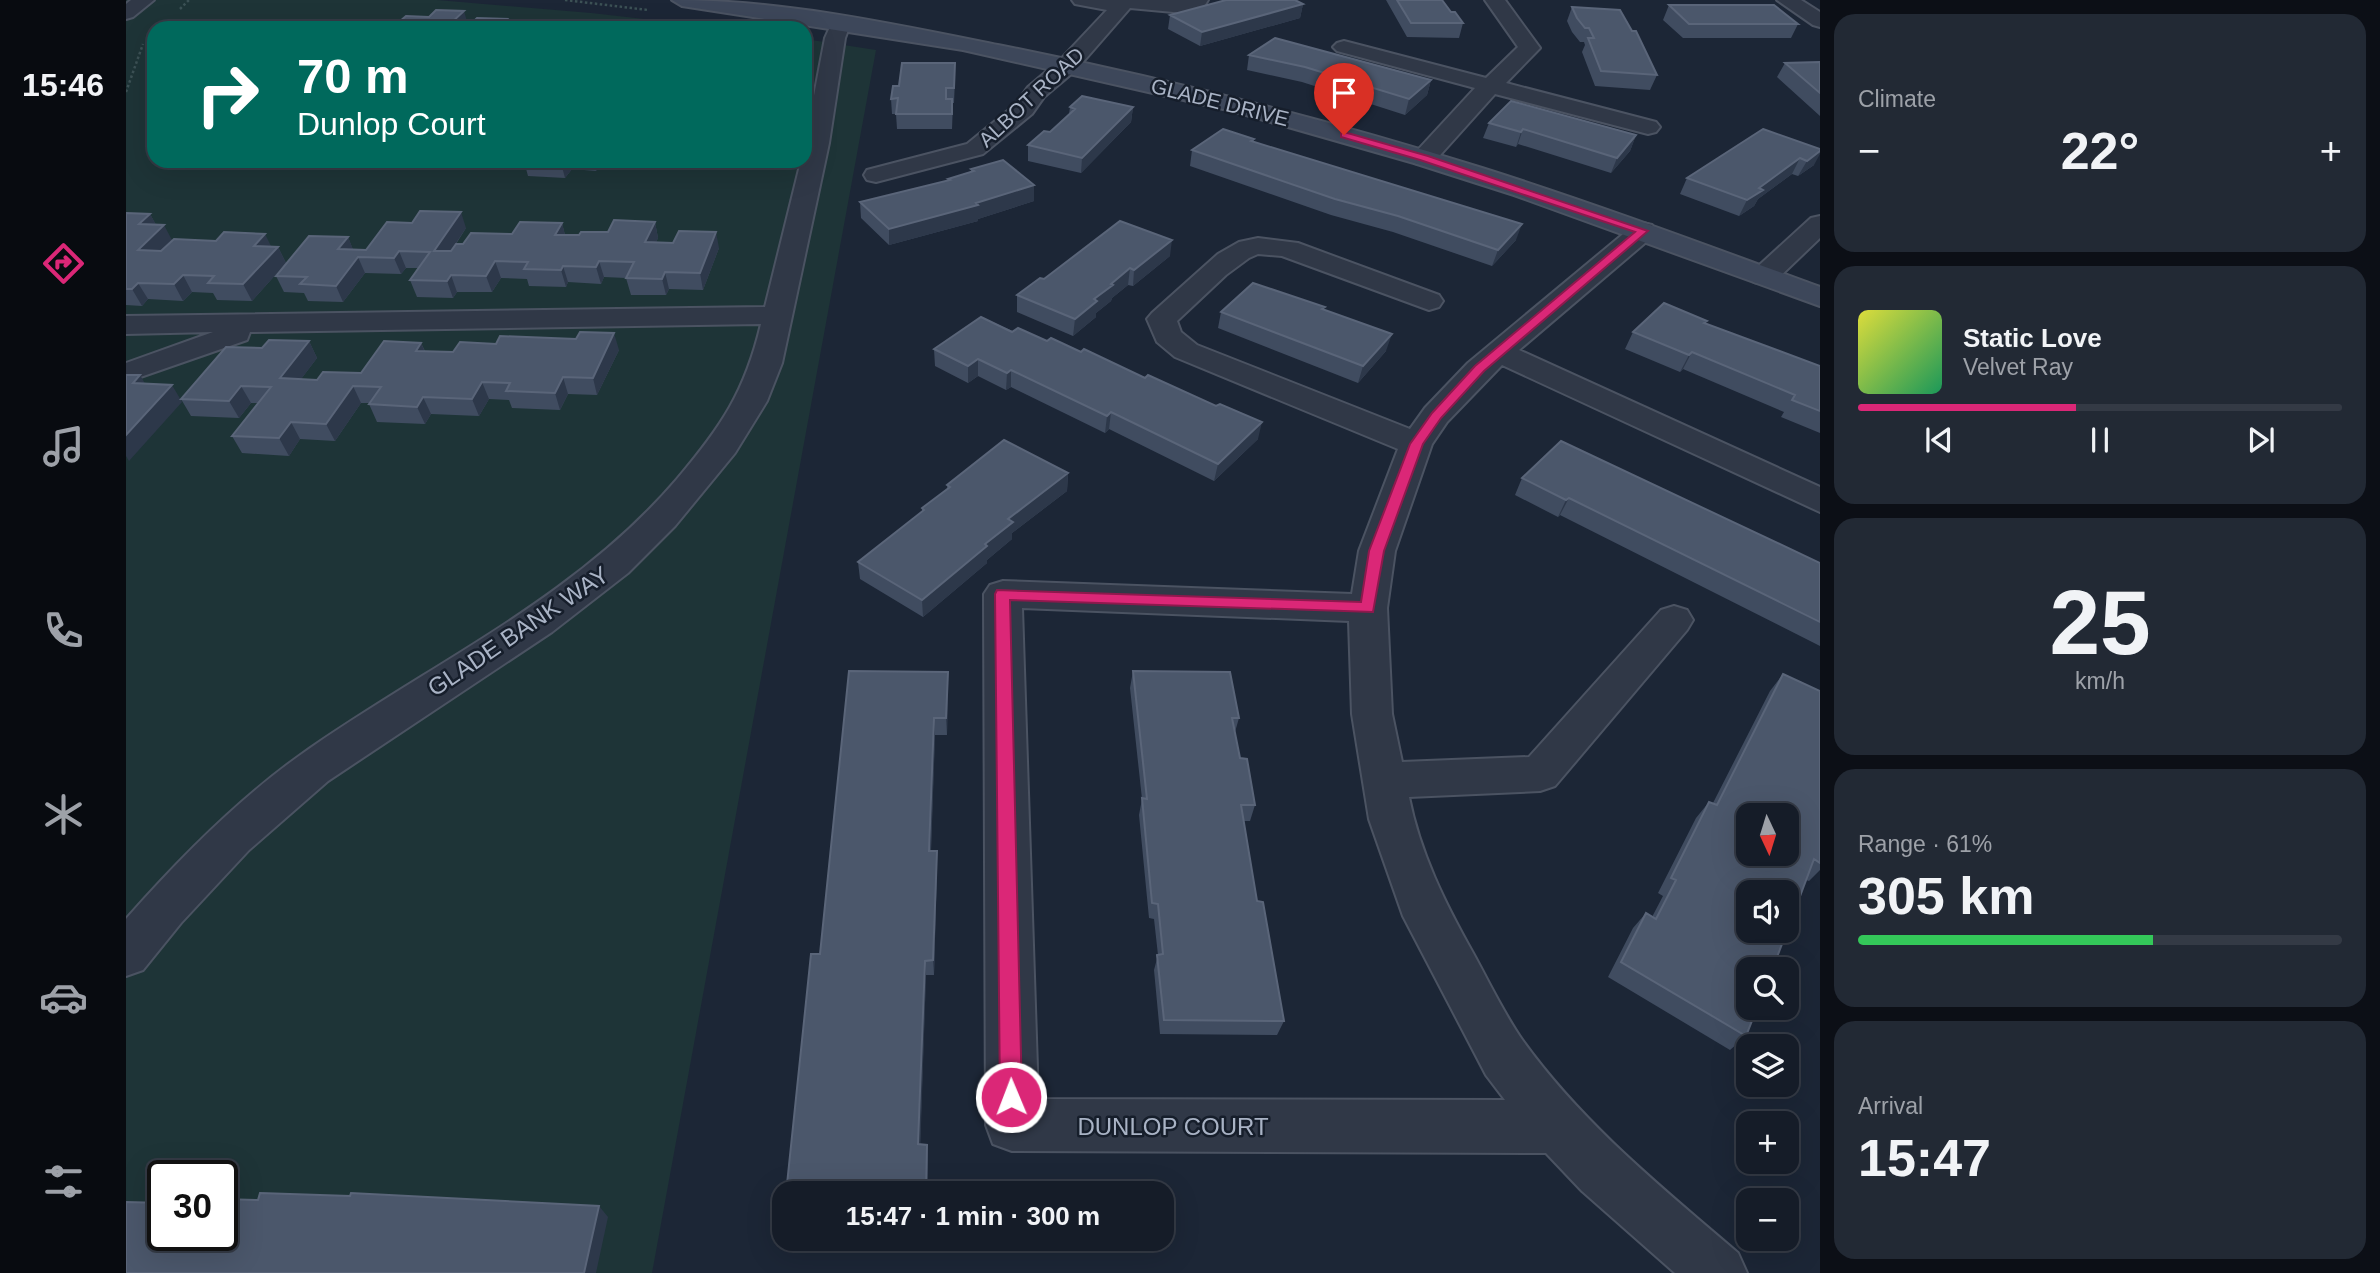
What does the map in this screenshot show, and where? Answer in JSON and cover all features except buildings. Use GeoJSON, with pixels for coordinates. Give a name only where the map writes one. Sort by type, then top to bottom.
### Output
{"type":"FeatureCollection","features":[{"type":"Feature","properties":{"kind":"street"},"geometry":{"type":"LineString","coordinates":[[126,13],[144,0]]}},
{"type":"Feature","properties":{"kind":"street","name":"GLADE DRIVE"},"geometry":{"type":"LineString","coordinates":[[682,0],[841,22],[1068,65],[1213,100],[1424,158],[1643,231],[1820,297]]}},
{"type":"Feature","properties":{"kind":"street"},"geometry":{"type":"LineString","coordinates":[[1082,0],[1184,7],[1196,4],[1198,0]]}},
{"type":"Feature","properties":{"kind":"street"},"geometry":{"type":"LineString","coordinates":[[1424,158],[1529,48],[1495,0]]}},
{"type":"Feature","properties":{"kind":"street"},"geometry":{"type":"LineString","coordinates":[[1787,0],[1820,21]]}},
{"type":"Feature","properties":{"kind":"street","name":"ALBOT ROAD"},"geometry":{"type":"LineString","coordinates":[[876,174],[975,149],[1024,109],[1036,92],[1068,65],[1124,3]]}},
{"type":"Feature","properties":{"kind":"street","name":"GLADE BANK WAY"},"geometry":{"type":"LineString","coordinates":[[815,103],[841,22]]}},
{"type":"Feature","properties":{"kind":"street"},"geometry":{"type":"LineString","coordinates":[[1344,47],[1648,127]]}},
{"type":"Feature","properties":{"kind":"street","name":"GLADE BANK WAY"},"geometry":{"type":"LineString","coordinates":[[126,954],[164,908],[233,837],[313,769],[539,622],[615,564],[663,518],[723,446],[751,401],[767,363],[804,168]]}},
{"type":"Feature","properties":{"kind":"street"},"geometry":{"type":"LineString","coordinates":[[1764,276],[1820,225]]}},
{"type":"Feature","properties":{"kind":"street"},"geometry":{"type":"LineString","coordinates":[[1643,231],[1498,352],[1436,415],[1416,444],[1377,551],[1368,608],[1372,714],[1391,819],[1419,901],[1504,1057],[1558,1127],[1601,1172],[1718,1273]]}},
{"type":"Feature","properties":{"kind":"street"},"geometry":{"type":"LineString","coordinates":[[1416,444],[1186,351],[1167,336],[1162,319],[1224,264],[1249,247],[1288,249],[1429,301]]}},
{"type":"Feature","properties":{"kind":"street"},"geometry":{"type":"LineString","coordinates":[[126,325],[778,314]]}},
{"type":"Feature","properties":{"kind":"street"},"geometry":{"type":"LineString","coordinates":[[126,373],[266,324]]}},
{"type":"Feature","properties":{"kind":"street"},"geometry":{"type":"LineString","coordinates":[[1498,352],[1820,501]]}},
{"type":"Feature","properties":{"kind":"street","name":"DUNLOP COURT"},"geometry":{"type":"LineString","coordinates":[[1368,608],[1003,594],[1012,1125],[1558,1127]]}},
{"type":"Feature","properties":{"kind":"street"},"geometry":{"type":"LineString","coordinates":[[1384,780],[1540,774],[1674,620]]}},
{"type":"Feature","properties":{"kind":"path"},"geometry":{"type":"LineString","coordinates":[[126,92],[140,47],[147,40]]}},
{"type":"Feature","properties":{"kind":"green space"},"geometry":{"type":"Polygon","coordinates":[[[126,0],[437,0],[662,21],[147,21],[147,168],[812,168],[812,40],[876,50],[652,1273],[126,1273],[126,0]]]}},
{"type":"Feature","properties":{"kind":"route"},"geometry":{"type":"LineString","coordinates":[[1011,1097],[1003,594],[1368,608],[1377,551],[1416,444],[1436,415],[1479,369],[1643,231],[1540,195],[1344,135]]}}]}
